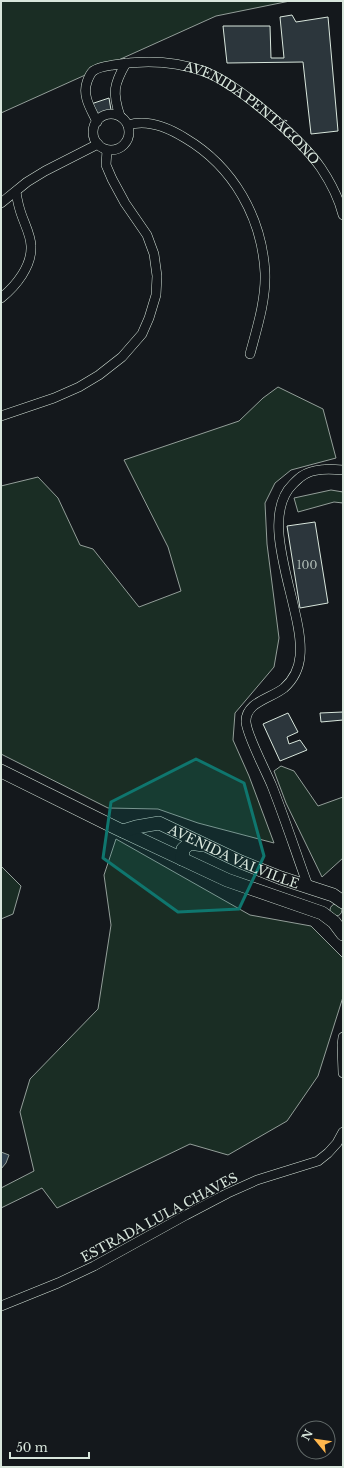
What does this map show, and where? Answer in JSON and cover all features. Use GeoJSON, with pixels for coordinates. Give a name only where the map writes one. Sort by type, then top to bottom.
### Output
{"type":"FeatureCollection","features":[{"type":"Feature","properties":{"kind":"main road","name":"AVENIDA VALVILLE"},"geometry":{"type":"LineString","coordinates":[[1,771],[227,880],[322,913],[339,922]]}},
{"type":"Feature","properties":{"kind":"main road","name":"AVENIDA VALVILLE"},"geometry":{"type":"LineString","coordinates":[[123,831],[159,823],[241,862],[338,898]]}},
{"type":"Feature","properties":{"kind":"main road"},"geometry":{"type":"LineString","coordinates":[[182,859],[183,849],[190,843],[205,845]]}},
{"type":"Feature","properties":{"kind":"main road"},"geometry":{"type":"LineString","coordinates":[[322,913],[321,907],[327,897],[338,898]]}},
{"type":"Feature","properties":{"kind":"main road"},"geometry":{"type":"LineString","coordinates":[[339,922],[343,934]]}},
{"type":"Feature","properties":{"kind":"street"},"geometry":{"type":"LineString","coordinates":[[120,116],[107,114],[101,117],[97,122],[93,133],[98,144],[108,150],[119,149],[127,141],[130,130],[128,125],[120,116],[116,104],[116,81],[126,63]]}},
{"type":"Feature","properties":{"kind":"street","name":"AVENIDA PENTÁGONO"},"geometry":{"type":"LineString","coordinates":[[97,122],[88,103],[86,91],[87,81],[94,71],[101,68],[126,63],[171,64],[204,72],[242,94],[268,114],[292,136],[321,168],[335,193],[343,215]]}},
{"type":"Feature","properties":{"kind":"street"},"geometry":{"type":"LineString","coordinates":[[128,125],[136,122],[149,123],[177,133],[194,143],[210,156],[225,170],[238,188],[256,225],[262,247],[265,274],[263,298],[250,354]]}},
{"type":"Feature","properties":{"kind":"street"},"geometry":{"type":"LineString","coordinates":[[1,203],[27,182],[45,171],[98,144]]}},
{"type":"Feature","properties":{"kind":"street"},"geometry":{"type":"LineString","coordinates":[[1,416],[54,398],[79,387],[99,375],[122,357],[142,334],[149,318],[156,295],[157,276],[154,254],[146,235],[125,203],[112,179],[106,165],[108,150]]}},
{"type":"Feature","properties":{"kind":"street"},"geometry":{"type":"LineString","coordinates":[[1,298],[12,288],[22,275],[29,260],[31,246],[16,192]]}},
{"type":"Feature","properties":{"kind":"street"},"geometry":{"type":"LineString","coordinates":[[308,886],[272,788],[248,730],[246,718],[252,707],[276,694],[291,681],[296,672],[300,656],[300,634],[289,589],[280,539],[279,508],[289,488],[302,475],[314,471],[343,470]]}},
{"type":"Feature","properties":{"kind":"street"},"geometry":{"type":"LineString","coordinates":[[343,1037],[343,1073]]}},
{"type":"Feature","properties":{"kind":"street","name":"ESTRADA LULA CHAVES"},"geometry":{"type":"LineString","coordinates":[[1,1306],[58,1283],[94,1266],[228,1193],[258,1180],[318,1161],[337,1143],[343,1132]]}},
{"type":"Feature","properties":{"kind":"highlighted area"},"geometry":{"type":"Polygon","coordinates":[[[196,759],[244,783],[264,856],[239,909],[178,912],[103,858],[111,802],[196,759]]]}},
{"type":"Feature","properties":{"kind":"green space"},"geometry":{"type":"Polygon","coordinates":[[[1,1],[290,1],[216,16],[1,113],[1,1]]]}},
{"type":"Feature","properties":{"kind":"green space"},"geometry":{"type":"Polygon","coordinates":[[[278,387],[323,409],[336,458],[291,470],[275,483],[265,503],[267,544],[279,638],[274,667],[235,713],[233,740],[249,776],[274,843],[198,823],[158,809],[108,808],[1,754],[1,486],[38,477],[58,498],[80,545],[93,549],[139,607],[181,591],[168,547],[124,460],[239,421],[263,398],[278,387]]]}},
{"type":"Feature","properties":{"kind":"green space"},"geometry":{"type":"Polygon","coordinates":[[[331,490],[343,492],[343,503],[334,502],[298,512],[294,498],[331,490]]]}},
{"type":"Feature","properties":{"kind":"green space"},"geometry":{"type":"Polygon","coordinates":[[[281,766],[294,771],[318,806],[343,797],[343,858],[322,877],[286,803],[274,771],[281,766]]]}},
{"type":"Feature","properties":{"kind":"green space"},"geometry":{"type":"Polygon","coordinates":[[[116,839],[250,915],[311,926],[343,958],[343,997],[318,1076],[287,1121],[228,1155],[190,1144],[57,1208],[42,1188],[1,1208],[1,1188],[34,1171],[20,1112],[30,1079],[98,1009],[111,925],[104,875],[116,839]]]}},
{"type":"Feature","properties":{"kind":"green space"},"geometry":{"type":"Polygon","coordinates":[[[1,866],[21,886],[13,914],[1,919],[1,866]]]}},
{"type":"Feature","properties":{"kind":"green space"},"geometry":{"type":"Polygon","coordinates":[[[334,904],[338,904],[342,910],[338,916],[334,916],[330,912],[330,908],[334,904]]]}},
{"type":"Feature","properties":{"kind":"water"},"geometry":{"type":"Polygon","coordinates":[[[1,1152],[9,1155],[6,1163],[1,1169],[1,1152]]]}},
{"type":"Feature","properties":{"kind":"building"},"geometry":{"type":"Polygon","coordinates":[[[292,15],[296,22],[328,17],[338,131],[311,134],[303,62],[227,63],[223,26],[270,26],[271,58],[284,58],[280,17],[292,15]]]}},
{"type":"Feature","properties":{"kind":"building"},"geometry":{"type":"Polygon","coordinates":[[[109,98],[111,110],[95,116],[91,104],[109,98]]]}},
{"type":"Feature","properties":{"kind":"building"},"geometry":{"type":"Polygon","coordinates":[[[315,522],[328,603],[300,608],[287,526],[315,522]]]}},
{"type":"Feature","properties":{"kind":"building"},"geometry":{"type":"Polygon","coordinates":[[[343,712],[343,720],[321,722],[320,713],[343,712]]]}},
{"type":"Feature","properties":{"kind":"building"},"geometry":{"type":"Polygon","coordinates":[[[288,713],[298,732],[287,737],[289,744],[300,740],[307,750],[280,761],[263,724],[288,713]]]}}]}
